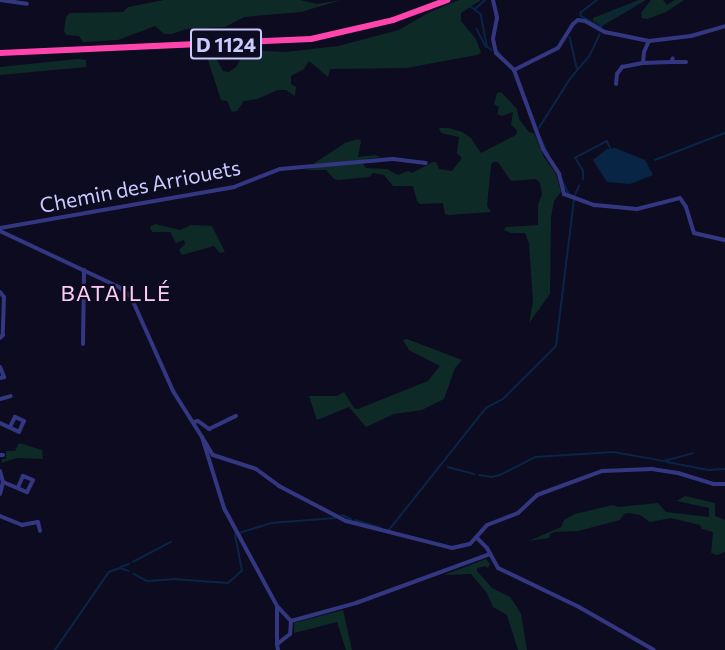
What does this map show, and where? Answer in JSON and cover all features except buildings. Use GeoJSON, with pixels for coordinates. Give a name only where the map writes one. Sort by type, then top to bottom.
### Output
{"type":"FeatureCollection","features":[{"type":"Feature","properties":{"kind":"highway","name":"D 1124"},"geometry":{"type":"LineString","coordinates":[[0,53],[311,39],[393,20],[447,0]]}},
{"type":"Feature","properties":{"kind":"street"},"geometry":{"type":"LineString","coordinates":[[0,0],[27,4]]}},
{"type":"Feature","properties":{"kind":"street"},"geometry":{"type":"LineString","coordinates":[[493,0],[497,18],[494,46],[500,58],[514,70],[543,149],[559,174],[564,194],[595,205],[637,209],[680,198],[686,207],[694,233],[725,240]]}},
{"type":"Feature","properties":{"kind":"street"},"geometry":{"type":"LineString","coordinates":[[514,70],[558,48],[578,20],[585,21],[605,32],[649,41],[691,36],[725,26]]}},
{"type":"Feature","properties":{"kind":"street"},"geometry":{"type":"LineString","coordinates":[[644,63],[644,52],[649,41]]}},
{"type":"Feature","properties":{"kind":"street"},"geometry":{"type":"LineString","coordinates":[[616,84],[617,74],[622,67],[672,60],[686,62]]}},
{"type":"Feature","properties":{"kind":"street","name":"Chemin des Arriouets"},"geometry":{"type":"LineString","coordinates":[[0,229],[234,187],[287,168],[393,159],[426,163]]}},
{"type":"Feature","properties":{"kind":"street"},"geometry":{"type":"LineString","coordinates":[[0,229],[124,290],[131,297],[173,391],[213,455],[256,469],[279,486],[352,523],[452,548],[465,546],[477,538],[487,525],[518,513],[537,495],[602,471],[652,469],[678,473],[713,484],[725,484]]}},
{"type":"Feature","properties":{"kind":"street"},"geometry":{"type":"LineString","coordinates":[[83,344],[84,270]]}},
{"type":"Feature","properties":{"kind":"street"},"geometry":{"type":"LineString","coordinates":[[0,292],[4,297],[3,335],[0,338]]}},
{"type":"Feature","properties":{"kind":"street"},"geometry":{"type":"LineString","coordinates":[[0,367],[4,376],[0,378]]}},
{"type":"Feature","properties":{"kind":"street"},"geometry":{"type":"LineString","coordinates":[[0,399],[10,396]]}},
{"type":"Feature","properties":{"kind":"street"},"geometry":{"type":"LineString","coordinates":[[194,422],[198,421],[209,429],[236,416]]}},
{"type":"Feature","properties":{"kind":"street"},"geometry":{"type":"LineString","coordinates":[[0,423],[10,427]]}},
{"type":"Feature","properties":{"kind":"street"},"geometry":{"type":"LineString","coordinates":[[202,437],[224,508],[277,606],[291,621],[290,634],[277,644]]}},
{"type":"Feature","properties":{"kind":"street"},"geometry":{"type":"LineString","coordinates":[[0,471],[3,482],[0,494]]}},
{"type":"Feature","properties":{"kind":"street"},"geometry":{"type":"LineString","coordinates":[[3,482],[18,487]]}},
{"type":"Feature","properties":{"kind":"street"},"geometry":{"type":"LineString","coordinates":[[0,516],[22,525],[38,522],[40,531]]}},
{"type":"Feature","properties":{"kind":"street"},"geometry":{"type":"LineString","coordinates":[[477,538],[496,565],[508,573],[579,607],[654,650]]}},
{"type":"Feature","properties":{"kind":"street"},"geometry":{"type":"LineString","coordinates":[[291,621],[356,603],[490,554]]}},
{"type":"Feature","properties":{"kind":"street"},"geometry":{"type":"LineString","coordinates":[[277,606],[278,650]]}},
{"type":"Feature","properties":{"kind":"green space"},"geometry":{"type":"Polygon","coordinates":[[[164,0],[300,0],[317,4],[341,0],[301,12],[244,17],[225,27],[186,29],[172,34],[164,34],[155,26],[118,40],[83,42],[79,36],[66,35],[64,31],[66,17],[70,13],[123,12],[128,7],[164,0]]]}},
{"type":"Feature","properties":{"kind":"green space"},"geometry":{"type":"Polygon","coordinates":[[[459,0],[481,0],[461,13],[461,21],[476,39],[481,53],[477,55],[406,68],[330,69],[328,77],[309,61],[304,69],[291,76],[291,84],[296,87],[295,96],[286,90],[278,90],[257,99],[244,101],[237,111],[232,112],[227,101],[221,100],[206,54],[214,54],[223,71],[229,72],[236,67],[244,52],[250,50],[286,52],[338,46],[399,30],[428,13],[459,0]]]}},
{"type":"Feature","properties":{"kind":"green space"},"geometry":{"type":"Polygon","coordinates":[[[639,0],[646,0],[602,26],[593,21],[593,18],[639,0]]]}},
{"type":"Feature","properties":{"kind":"green space"},"geometry":{"type":"Polygon","coordinates":[[[651,0],[663,0],[667,5],[675,0],[684,0],[666,12],[647,19],[642,18],[641,13],[651,0]]]}},
{"type":"Feature","properties":{"kind":"green space"},"geometry":{"type":"Polygon","coordinates":[[[86,60],[86,67],[0,75],[0,67],[86,60]]]}},
{"type":"Feature","properties":{"kind":"green space"},"geometry":{"type":"Polygon","coordinates":[[[501,92],[517,109],[519,119],[529,132],[534,133],[544,157],[556,174],[561,192],[554,201],[551,217],[550,294],[529,323],[533,302],[529,243],[525,233],[511,233],[504,230],[506,227],[538,225],[538,205],[542,194],[540,183],[536,179],[511,181],[498,162],[493,162],[487,206],[491,212],[449,215],[445,214],[443,203],[420,204],[413,186],[393,186],[384,175],[373,173],[369,177],[338,180],[326,170],[305,170],[312,168],[313,164],[345,143],[358,139],[361,141],[358,157],[375,155],[381,157],[367,159],[363,164],[366,168],[387,169],[398,175],[408,171],[412,173],[436,162],[439,169],[452,171],[462,158],[457,153],[459,137],[441,133],[439,128],[462,132],[471,138],[481,153],[516,135],[517,130],[511,125],[513,112],[502,116],[497,114],[499,107],[494,104],[497,93],[501,92]]]}},
{"type":"Feature","properties":{"kind":"green space"},"geometry":{"type":"Polygon","coordinates":[[[155,224],[180,230],[191,225],[212,226],[225,252],[220,253],[214,246],[182,255],[179,250],[185,244],[184,240],[176,243],[170,232],[152,232],[150,227],[155,224]]]}},
{"type":"Feature","properties":{"kind":"green space"},"geometry":{"type":"Polygon","coordinates":[[[407,339],[462,360],[455,368],[444,399],[422,410],[394,414],[366,427],[349,407],[317,420],[309,396],[337,396],[344,392],[354,408],[358,409],[428,381],[440,366],[409,350],[403,340],[407,339]]]}},
{"type":"Feature","properties":{"kind":"green space"},"geometry":{"type":"Polygon","coordinates":[[[19,443],[42,450],[43,459],[17,458],[1,463],[2,459],[6,459],[6,451],[15,451],[19,443]]]}},
{"type":"Feature","properties":{"kind":"green space"},"geometry":{"type":"Polygon","coordinates":[[[685,496],[715,503],[715,516],[725,520],[725,552],[717,555],[711,553],[713,532],[702,529],[700,525],[671,518],[650,522],[640,515],[629,513],[624,514],[620,520],[578,531],[555,532],[550,534],[549,538],[529,541],[561,527],[564,520],[575,514],[613,505],[618,507],[658,503],[666,512],[709,517],[709,508],[677,501],[685,496]]]}},
{"type":"Feature","properties":{"kind":"green space"},"geometry":{"type":"Polygon","coordinates":[[[486,559],[490,564],[488,568],[485,566],[477,568],[477,571],[492,588],[510,597],[515,604],[521,614],[527,650],[518,650],[507,615],[493,607],[487,593],[471,574],[444,575],[486,559]]]}},
{"type":"Feature","properties":{"kind":"green space"},"geometry":{"type":"Polygon","coordinates":[[[343,610],[352,650],[346,650],[337,622],[294,633],[294,623],[343,610]]]}},
{"type":"Feature","properties":{"kind":"water"},"geometry":{"type":"Polygon","coordinates":[[[615,148],[645,160],[653,175],[630,184],[607,182],[593,160],[607,149],[615,148]]]}},
{"type":"Feature","properties":{"kind":"waterway"},"geometry":{"type":"LineString","coordinates":[[475,9],[485,0]]}},
{"type":"Feature","properties":{"kind":"waterway"},"geometry":{"type":"LineString","coordinates":[[598,0],[581,13],[581,16],[601,27],[601,22],[606,18],[638,3]]}},
{"type":"Feature","properties":{"kind":"waterway"},"geometry":{"type":"LineString","coordinates":[[470,6],[481,14],[487,46],[492,50]]}},
{"type":"Feature","properties":{"kind":"waterway"},"geometry":{"type":"LineString","coordinates":[[477,29],[486,47]]}},
{"type":"Feature","properties":{"kind":"waterway"},"geometry":{"type":"LineString","coordinates":[[539,128],[570,79],[590,55],[600,34]]}},
{"type":"Feature","properties":{"kind":"waterway"},"geometry":{"type":"LineString","coordinates":[[570,37],[577,68]]}},
{"type":"Feature","properties":{"kind":"waterway"},"geometry":{"type":"LineString","coordinates":[[498,51],[503,58]]}},
{"type":"Feature","properties":{"kind":"waterway"},"geometry":{"type":"LineString","coordinates":[[524,93],[539,134]]}},
{"type":"Feature","properties":{"kind":"waterway"},"geometry":{"type":"LineString","coordinates":[[655,160],[725,133]]}},
{"type":"Feature","properties":{"kind":"waterway"},"geometry":{"type":"LineString","coordinates":[[541,138],[549,155]]}},
{"type":"Feature","properties":{"kind":"waterway"},"geometry":{"type":"LineString","coordinates":[[583,180],[583,171],[575,158],[607,141],[610,147]]}},
{"type":"Feature","properties":{"kind":"waterway"},"geometry":{"type":"LineString","coordinates":[[553,162],[569,193]]}},
{"type":"Feature","properties":{"kind":"waterway"},"geometry":{"type":"LineString","coordinates":[[575,195],[579,186]]}},
{"type":"Feature","properties":{"kind":"waterway"},"geometry":{"type":"LineString","coordinates":[[389,530],[486,408],[503,399],[556,346],[574,200]]}},
{"type":"Feature","properties":{"kind":"waterway"},"geometry":{"type":"LineString","coordinates":[[479,475],[492,477],[500,475],[535,457],[614,452],[664,461],[693,453]]}},
{"type":"Feature","properties":{"kind":"waterway"},"geometry":{"type":"LineString","coordinates":[[667,462],[708,470],[725,469]]}},
{"type":"Feature","properties":{"kind":"waterway"},"geometry":{"type":"LineString","coordinates":[[448,467],[474,474]]}},
{"type":"Feature","properties":{"kind":"waterway"},"geometry":{"type":"LineString","coordinates":[[342,515],[351,519]]}},
{"type":"Feature","properties":{"kind":"waterway"},"geometry":{"type":"LineString","coordinates":[[239,533],[271,523],[335,518]]}},
{"type":"Feature","properties":{"kind":"waterway"},"geometry":{"type":"LineString","coordinates":[[355,520],[381,528]]}},
{"type":"Feature","properties":{"kind":"waterway"},"geometry":{"type":"LineString","coordinates":[[134,574],[147,581],[173,579],[228,583],[242,571],[235,535]]}},
{"type":"Feature","properties":{"kind":"waterway"},"geometry":{"type":"LineString","coordinates":[[133,562],[171,542]]}},
{"type":"Feature","properties":{"kind":"waterway"},"geometry":{"type":"LineString","coordinates":[[121,567],[129,564]]}},
{"type":"Feature","properties":{"kind":"waterway"},"geometry":{"type":"LineString","coordinates":[[55,650],[109,572],[120,568],[129,571]]}},
{"type":"Feature","properties":{"kind":"district","name":"BATAILLÉ"},"geometry":{"type":"Point","coordinates":[116,293]}}]}
